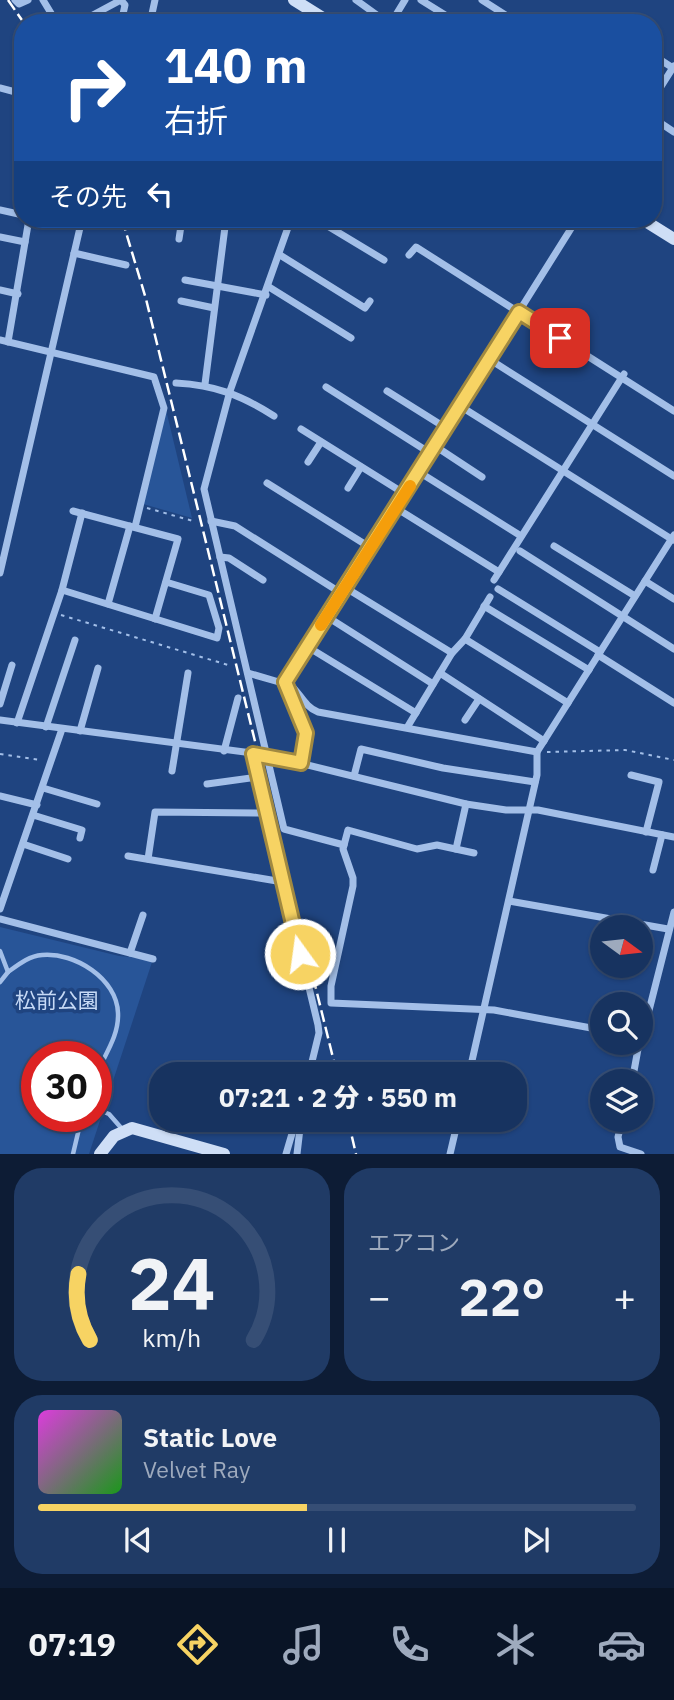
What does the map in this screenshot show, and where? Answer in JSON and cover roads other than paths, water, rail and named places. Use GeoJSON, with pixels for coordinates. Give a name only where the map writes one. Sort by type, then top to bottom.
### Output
{"type":"FeatureCollection","features":[{"type":"Feature","properties":{"kind":"street"},"geometry":{"type":"LineString","coordinates":[[15,0],[19,4],[28,0]]}},
{"type":"Feature","properties":{"kind":"street"},"geometry":{"type":"LineString","coordinates":[[94,14],[109,3],[121,0],[125,5],[123,14]]}},
{"type":"Feature","properties":{"kind":"street"},"geometry":{"type":"LineString","coordinates":[[294,0],[309,4]]}},
{"type":"Feature","properties":{"kind":"street"},"geometry":{"type":"LineString","coordinates":[[356,0],[376,14]]}},
{"type":"Feature","properties":{"kind":"street"},"geometry":{"type":"LineString","coordinates":[[421,0],[444,14]]}},
{"type":"Feature","properties":{"kind":"street"},"geometry":{"type":"LineString","coordinates":[[482,0],[504,14]]}},
{"type":"Feature","properties":{"kind":"street"},"geometry":{"type":"LineString","coordinates":[[27,228],[18,294],[4,341],[154,377],[164,408],[140,506],[108,604]]}},
{"type":"Feature","properties":{"kind":"street"},"geometry":{"type":"LineString","coordinates":[[0,573],[80,228]]}},
{"type":"Feature","properties":{"kind":"street"},"geometry":{"type":"LineString","coordinates":[[179,239],[181,228]]}},
{"type":"Feature","properties":{"kind":"street"},"geometry":{"type":"LineString","coordinates":[[205,384],[225,228]]}},
{"type":"Feature","properties":{"kind":"street"},"geometry":{"type":"LineString","coordinates":[[288,228],[230,391],[204,489],[284,829],[344,845]]}},
{"type":"Feature","properties":{"kind":"street"},"geometry":{"type":"LineString","coordinates":[[331,228],[384,260]]}},
{"type":"Feature","properties":{"kind":"street"},"geometry":{"type":"LineString","coordinates":[[286,682],[571,228]]}},
{"type":"Feature","properties":{"kind":"street"},"geometry":{"type":"LineString","coordinates":[[656,228],[674,239]]}},
{"type":"Feature","properties":{"kind":"street"},"geometry":{"type":"LineString","coordinates":[[0,237],[25,242]]}},
{"type":"Feature","properties":{"kind":"street"},"geometry":{"type":"LineString","coordinates":[[409,255],[416,247],[623,375],[674,411]]}},
{"type":"Feature","properties":{"kind":"street"},"geometry":{"type":"LineString","coordinates":[[74,253],[126,265]]}},
{"type":"Feature","properties":{"kind":"street"},"geometry":{"type":"LineString","coordinates":[[279,255],[365,308],[370,301]]}},
{"type":"Feature","properties":{"kind":"street"},"geometry":{"type":"LineString","coordinates":[[185,280],[266,295]]}},
{"type":"Feature","properties":{"kind":"street"},"geometry":{"type":"LineString","coordinates":[[269,286],[351,338]]}},
{"type":"Feature","properties":{"kind":"street"},"geometry":{"type":"LineString","coordinates":[[0,290],[18,294]]}},
{"type":"Feature","properties":{"kind":"street"},"geometry":{"type":"LineString","coordinates":[[181,301],[214,308]]}},
{"type":"Feature","properties":{"kind":"street"},"geometry":{"type":"LineString","coordinates":[[489,359],[674,476]]}},
{"type":"Feature","properties":{"kind":"street"},"geometry":{"type":"LineString","coordinates":[[494,580],[623,375]]}},
{"type":"Feature","properties":{"kind":"street"},"geometry":{"type":"LineString","coordinates":[[176,383],[205,384],[230,391],[274,416]]}},
{"type":"Feature","properties":{"kind":"street"},"geometry":{"type":"LineString","coordinates":[[326,387],[482,477]]}},
{"type":"Feature","properties":{"kind":"street"},"geometry":{"type":"LineString","coordinates":[[387,391],[446,428]]}},
{"type":"Feature","properties":{"kind":"street"},"geometry":{"type":"LineString","coordinates":[[460,406],[673,538],[537,752],[529,811],[472,1062]]}},
{"type":"Feature","properties":{"kind":"street"},"geometry":{"type":"LineString","coordinates":[[301,429],[404,494]]}},
{"type":"Feature","properties":{"kind":"street"},"geometry":{"type":"LineString","coordinates":[[308,463],[321,442]]}},
{"type":"Feature","properties":{"kind":"street"},"geometry":{"type":"LineString","coordinates":[[348,488],[361,467]]}},
{"type":"Feature","properties":{"kind":"street"},"geometry":{"type":"LineString","coordinates":[[419,472],[522,536]]}},
{"type":"Feature","properties":{"kind":"street"},"geometry":{"type":"LineString","coordinates":[[267,483],[371,548]]}},
{"type":"Feature","properties":{"kind":"street"},"geometry":{"type":"LineString","coordinates":[[396,508],[499,572]]}},
{"type":"Feature","properties":{"kind":"street"},"geometry":{"type":"LineString","coordinates":[[73,511],[178,539],[155,619]]}},
{"type":"Feature","properties":{"kind":"street"},"geometry":{"type":"LineString","coordinates":[[17,723],[62,590],[82,513]]}},
{"type":"Feature","properties":{"kind":"street"},"geometry":{"type":"LineString","coordinates":[[211,521],[235,526],[452,653]]}},
{"type":"Feature","properties":{"kind":"street"},"geometry":{"type":"LineString","coordinates":[[554,546],[635,596]]}},
{"type":"Feature","properties":{"kind":"street"},"geometry":{"type":"LineString","coordinates":[[520,551],[674,649]]}},
{"type":"Feature","properties":{"kind":"street"},"geometry":{"type":"LineString","coordinates":[[220,557],[229,558],[262,580]]}},
{"type":"Feature","properties":{"kind":"street"},"geometry":{"type":"LineString","coordinates":[[645,581],[674,599]]}},
{"type":"Feature","properties":{"kind":"street"},"geometry":{"type":"LineString","coordinates":[[62,590],[217,638],[219,628],[209,595],[166,582]]}},
{"type":"Feature","properties":{"kind":"street"},"geometry":{"type":"LineString","coordinates":[[498,589],[674,703]]}},
{"type":"Feature","properties":{"kind":"street"},"geometry":{"type":"LineString","coordinates":[[408,726],[490,597]]}},
{"type":"Feature","properties":{"kind":"street"},"geometry":{"type":"LineString","coordinates":[[484,606],[589,670]]}},
{"type":"Feature","properties":{"kind":"street"},"geometry":{"type":"LineString","coordinates":[[326,616],[433,684]]}},
{"type":"Feature","properties":{"kind":"street"},"geometry":{"type":"LineString","coordinates":[[465,639],[568,704]]}},
{"type":"Feature","properties":{"kind":"street"},"geometry":{"type":"LineString","coordinates":[[46,727],[75,640]]}},
{"type":"Feature","properties":{"kind":"street"},"geometry":{"type":"LineString","coordinates":[[307,647],[416,713]]}},
{"type":"Feature","properties":{"kind":"street"},"geometry":{"type":"LineString","coordinates":[[0,704],[12,666]]}},
{"type":"Feature","properties":{"kind":"street"},"geometry":{"type":"LineString","coordinates":[[80,731],[98,668]]}},
{"type":"Feature","properties":{"kind":"street"},"geometry":{"type":"LineString","coordinates":[[172,771],[188,673]]}},
{"type":"Feature","properties":{"kind":"street"},"geometry":{"type":"LineString","coordinates":[[248,673],[286,682],[300,692],[309,708],[318,712],[408,726],[537,752]]}},
{"type":"Feature","properties":{"kind":"street"},"geometry":{"type":"LineString","coordinates":[[440,673],[544,741]]}},
{"type":"Feature","properties":{"kind":"street"},"geometry":{"type":"LineString","coordinates":[[286,682],[306,733],[301,763]]}},
{"type":"Feature","properties":{"kind":"street"},"geometry":{"type":"LineString","coordinates":[[224,751],[238,698]]}},
{"type":"Feature","properties":{"kind":"street"},"geometry":{"type":"LineString","coordinates":[[465,720],[479,699]]}},
{"type":"Feature","properties":{"kind":"street"},"geometry":{"type":"LineString","coordinates":[[0,720],[267,755],[466,804],[529,811],[674,837]]}},
{"type":"Feature","properties":{"kind":"street"},"geometry":{"type":"LineString","coordinates":[[0,909],[62,729]]}},
{"type":"Feature","properties":{"kind":"street"},"geometry":{"type":"LineString","coordinates":[[354,776],[360,749],[443,768],[535,782]]}},
{"type":"Feature","properties":{"kind":"street"},"geometry":{"type":"LineString","coordinates":[[253,754],[319,1033],[312,1062]]}},
{"type":"Feature","properties":{"kind":"street"},"geometry":{"type":"LineString","coordinates":[[631,775],[659,782],[646,832]]}},
{"type":"Feature","properties":{"kind":"street"},"geometry":{"type":"LineString","coordinates":[[207,784],[258,778]]}},
{"type":"Feature","properties":{"kind":"street"},"geometry":{"type":"LineString","coordinates":[[43,788],[97,804]]}},
{"type":"Feature","properties":{"kind":"street"},"geometry":{"type":"LineString","coordinates":[[0,796],[37,805]]}},
{"type":"Feature","properties":{"kind":"street"},"geometry":{"type":"LineString","coordinates":[[456,849],[466,804]]}},
{"type":"Feature","properties":{"kind":"street"},"geometry":{"type":"LineString","coordinates":[[148,859],[155,813],[265,813]]}},
{"type":"Feature","properties":{"kind":"street"},"geometry":{"type":"LineString","coordinates":[[33,815],[82,830],[79,838]]}},
{"type":"Feature","properties":{"kind":"street"},"geometry":{"type":"LineString","coordinates":[[474,853],[437,845],[417,849],[348,830],[344,845],[345,859],[353,878],[353,886],[331,986],[331,1003],[484,1010],[590,1028]]}},
{"type":"Feature","properties":{"kind":"street"},"geometry":{"type":"LineString","coordinates":[[653,870],[662,835]]}},
{"type":"Feature","properties":{"kind":"street"},"geometry":{"type":"LineString","coordinates":[[23,844],[68,859]]}},
{"type":"Feature","properties":{"kind":"street"},"geometry":{"type":"LineString","coordinates":[[128,856],[283,882]]}},
{"type":"Feature","properties":{"kind":"street"},"geometry":{"type":"LineString","coordinates":[[509,901],[668,929]]}},
{"type":"Feature","properties":{"kind":"street"},"geometry":{"type":"LineString","coordinates":[[130,953],[143,915]]}},
{"type":"Feature","properties":{"kind":"street"},"geometry":{"type":"LineString","coordinates":[[652,992],[673,916]]}},
{"type":"Feature","properties":{"kind":"street"},"geometry":{"type":"LineString","coordinates":[[0,922],[153,959]]}},
{"type":"Feature","properties":{"kind":"street"},"geometry":{"type":"LineString","coordinates":[[100,1154],[108,1142],[124,1130],[144,1129],[224,1154]]}},
{"type":"Feature","properties":{"kind":"street"},"geometry":{"type":"LineString","coordinates":[[286,1154],[294,1132]]}},
{"type":"Feature","properties":{"kind":"street"},"geometry":{"type":"LineString","coordinates":[[297,1154],[298,1132]]}},
{"type":"Feature","properties":{"kind":"street"},"geometry":{"type":"LineString","coordinates":[[450,1154],[455,1132]]}},
{"type":"Feature","properties":{"kind":"street"},"geometry":{"type":"LineString","coordinates":[[619,1132],[620,1147],[641,1154]]}},
{"type":"Feature","properties":{"kind":"lane"},"geometry":{"type":"LineString","coordinates":[[0,951],[8,972]]}},
{"type":"Feature","properties":{"kind":"lane"},"geometry":{"type":"LineString","coordinates":[[0,982],[8,972],[26,960],[41,955],[56,955],[84,966],[108,985],[117,1005],[117,1027],[111,1041]]}},
{"type":"Feature","properties":{"kind":"lane"},"geometry":{"type":"LineString","coordinates":[[112,1118],[124,1130]]}},
{"type":"Feature","properties":{"kind":"lane"},"geometry":{"type":"LineString","coordinates":[[73,1154],[78,1132]]}},
{"type":"Feature","properties":{"kind":"railway"},"geometry":{"type":"LineString","coordinates":[[8,0],[18,14]]}},
{"type":"Feature","properties":{"kind":"railway"},"geometry":{"type":"LineString","coordinates":[[125,228],[146,299],[334,1062]]}},
{"type":"Feature","properties":{"kind":"railway"},"geometry":{"type":"LineString","coordinates":[[351,1132],[356,1154]]}},
{"type":"Feature","properties":{"kind":"park label","name":"松前公園"},"geometry":{"type":"Point","coordinates":[57,1000]}}]}
